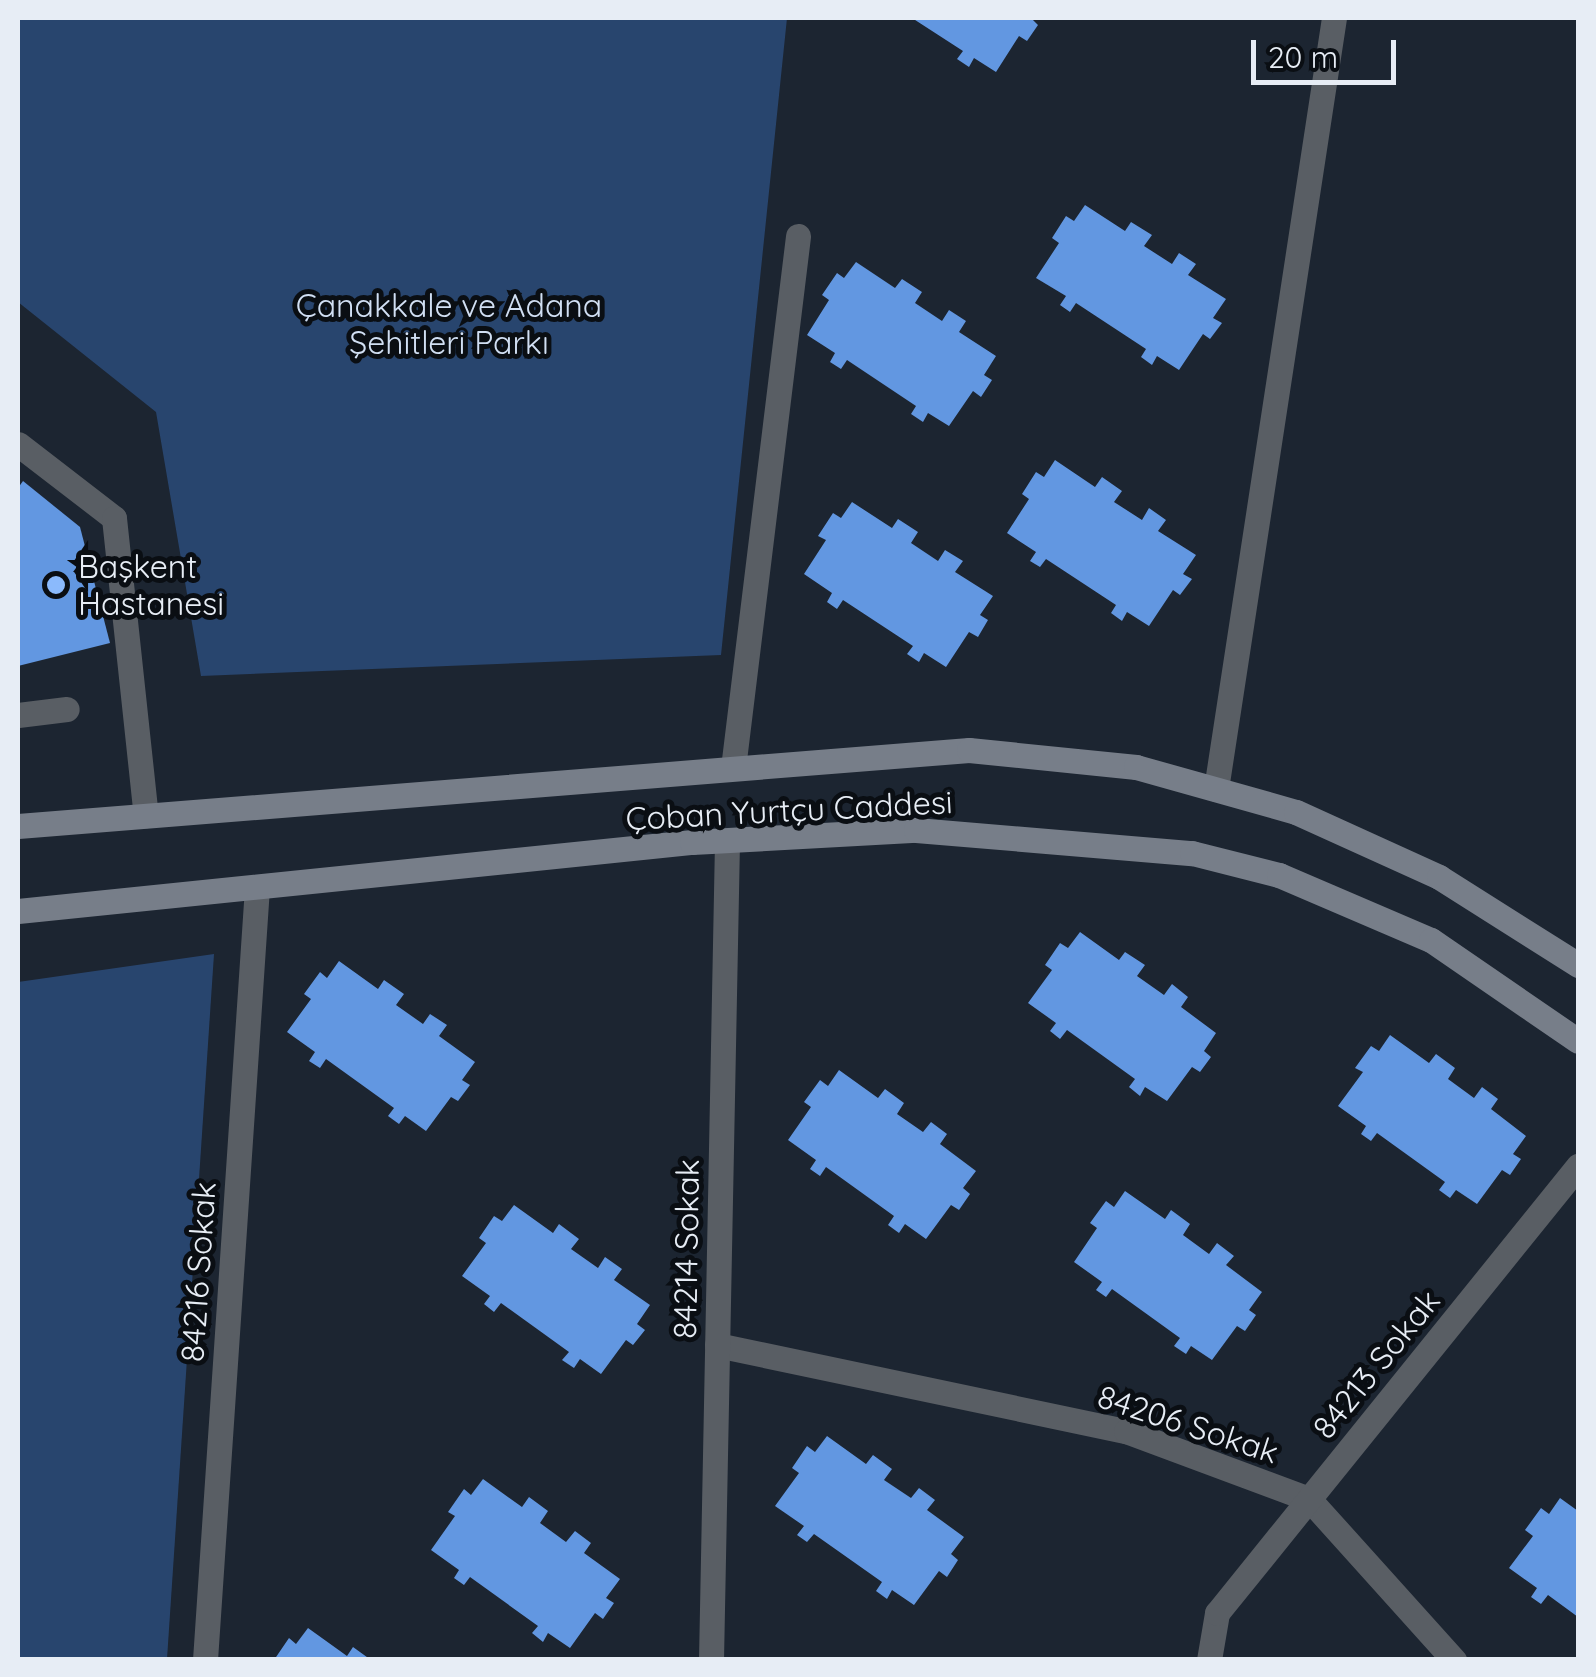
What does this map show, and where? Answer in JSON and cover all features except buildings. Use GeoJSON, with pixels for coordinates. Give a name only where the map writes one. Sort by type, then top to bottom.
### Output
{"type":"FeatureCollection","features":[{"type":"Feature","properties":{"kind":"main road","name":"Çoban Yurtçu Caddesi"},"geometry":{"type":"LineString","coordinates":[[18,826],[969,750],[1136,767],[1296,812],[1439,877],[1578,965]]}},
{"type":"Feature","properties":{"kind":"main road","name":"Çoban Yurtçu Caddesi"},"geometry":{"type":"LineString","coordinates":[[18,911],[726,840],[916,830],[1192,852],[1279,875],[1431,940],[1578,1042]]}},
{"type":"Feature","properties":{"kind":"street"},"geometry":{"type":"LineString","coordinates":[[1216,789],[1334,18]]}},
{"type":"Feature","properties":{"kind":"street"},"geometry":{"type":"LineString","coordinates":[[733,768],[798,236]]}},
{"type":"Feature","properties":{"kind":"street"},"geometry":{"type":"LineString","coordinates":[[18,444],[114,518],[146,816]]}},
{"type":"Feature","properties":{"kind":"street"},"geometry":{"type":"LineString","coordinates":[[18,715],[67,708]]}},
{"type":"Feature","properties":{"kind":"street","name":"84214 Sokak"},"geometry":{"type":"LineString","coordinates":[[711,1660],[726,840]]}},
{"type":"Feature","properties":{"kind":"street","name":"84216 Sokak"},"geometry":{"type":"LineString","coordinates":[[205,1660],[257,888]]}},
{"type":"Feature","properties":{"kind":"street","name":"84213 Sokak"},"geometry":{"type":"LineString","coordinates":[[1209,1660],[1217,1614],[1578,1166]]}},
{"type":"Feature","properties":{"kind":"street","name":"84206 Sokak"},"geometry":{"type":"LineString","coordinates":[[717,1345],[1126,1431],[1308,1500],[1454,1660]]}},
{"type":"Feature","properties":{"kind":"green space","name":"Çanakkale ve Adana Şehitleri Parkı"},"geometry":{"type":"Polygon","coordinates":[[[18,18],[787,18],[721,655],[201,676],[156,412],[18,302],[18,18]]]}},
{"type":"Feature","properties":{"kind":"green space"},"geometry":{"type":"Polygon","coordinates":[[[214,954],[167,1659],[18,1659],[18,982],[214,954]]]}},
{"type":"Feature","properties":{"kind":"place","name":"Başkent Hastanesi"},"geometry":{"type":"Point","coordinates":[56,585]}}]}
